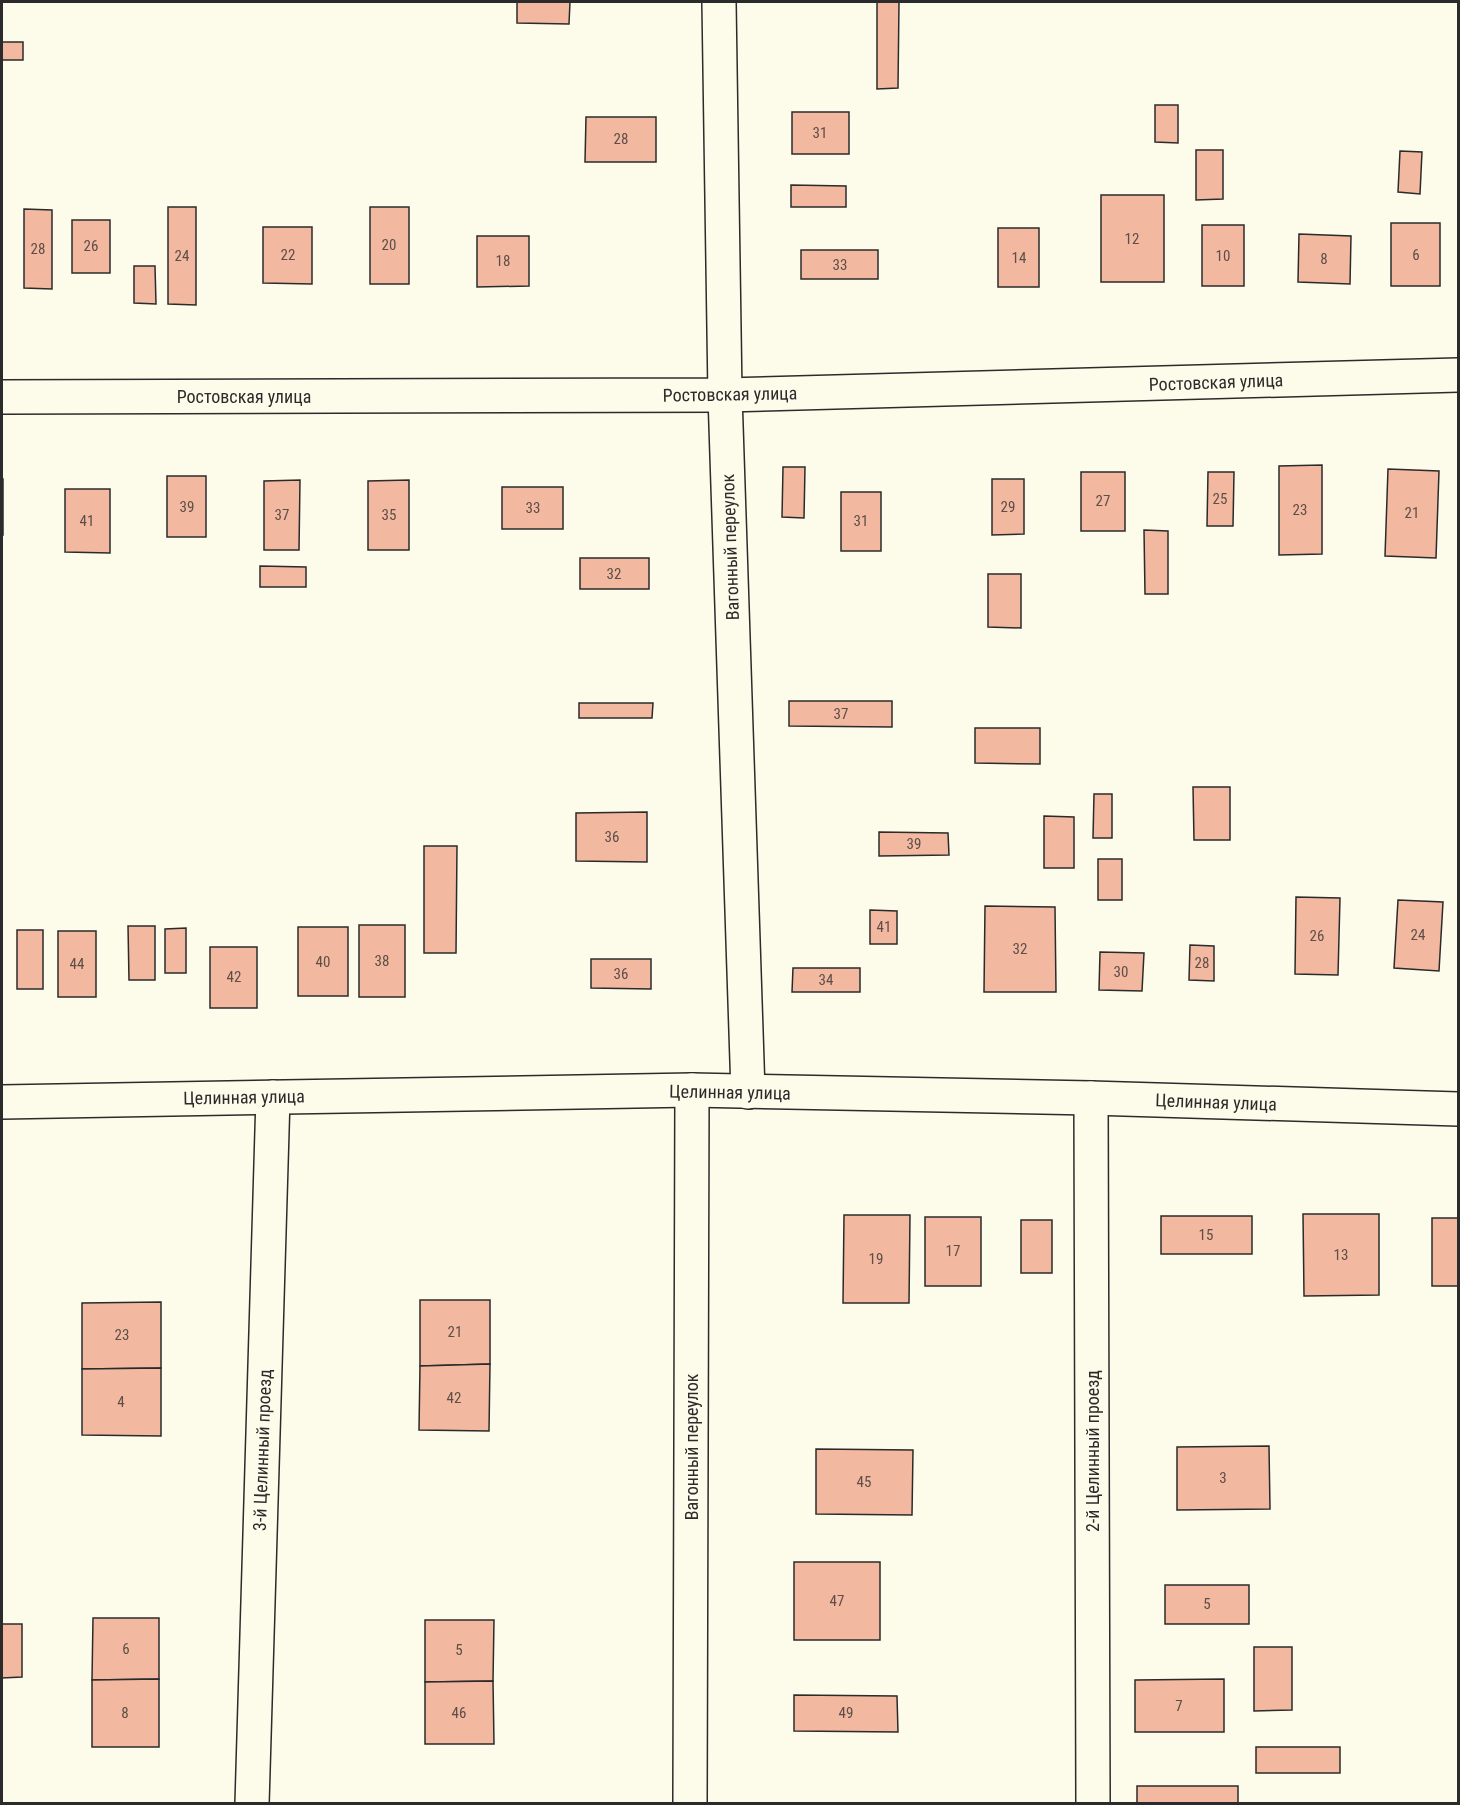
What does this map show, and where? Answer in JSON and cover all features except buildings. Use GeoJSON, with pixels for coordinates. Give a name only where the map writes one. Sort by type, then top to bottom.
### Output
{"type":"FeatureCollection","features":[{"type":"Feature","properties":{"kind":"street","name":"Вагонный переулок"},"geometry":{"type":"LineString","coordinates":[[719,2],[725,395],[748,1092]]}},
{"type":"Feature","properties":{"kind":"street","name":"Ростовская улица"},"geometry":{"type":"LineString","coordinates":[[2,397],[725,395],[1458,375]]}},
{"type":"Feature","properties":{"kind":"street","name":"Вагонный переулок"},"geometry":{"type":"LineString","coordinates":[[690,1803],[692,1090]]}},
{"type":"Feature","properties":{"kind":"street","name":"Целинная улица"},"geometry":{"type":"LineString","coordinates":[[2,1102],[692,1090],[1091,1098],[1458,1109]]}},
{"type":"Feature","properties":{"kind":"street","name":"3-й Целинный проезд"},"geometry":{"type":"LineString","coordinates":[[252,1803],[273,1097]]}},
{"type":"Feature","properties":{"kind":"street","name":"2-й Целинный проезд"},"geometry":{"type":"LineString","coordinates":[[1091,1098],[1093,1803]]}}]}
